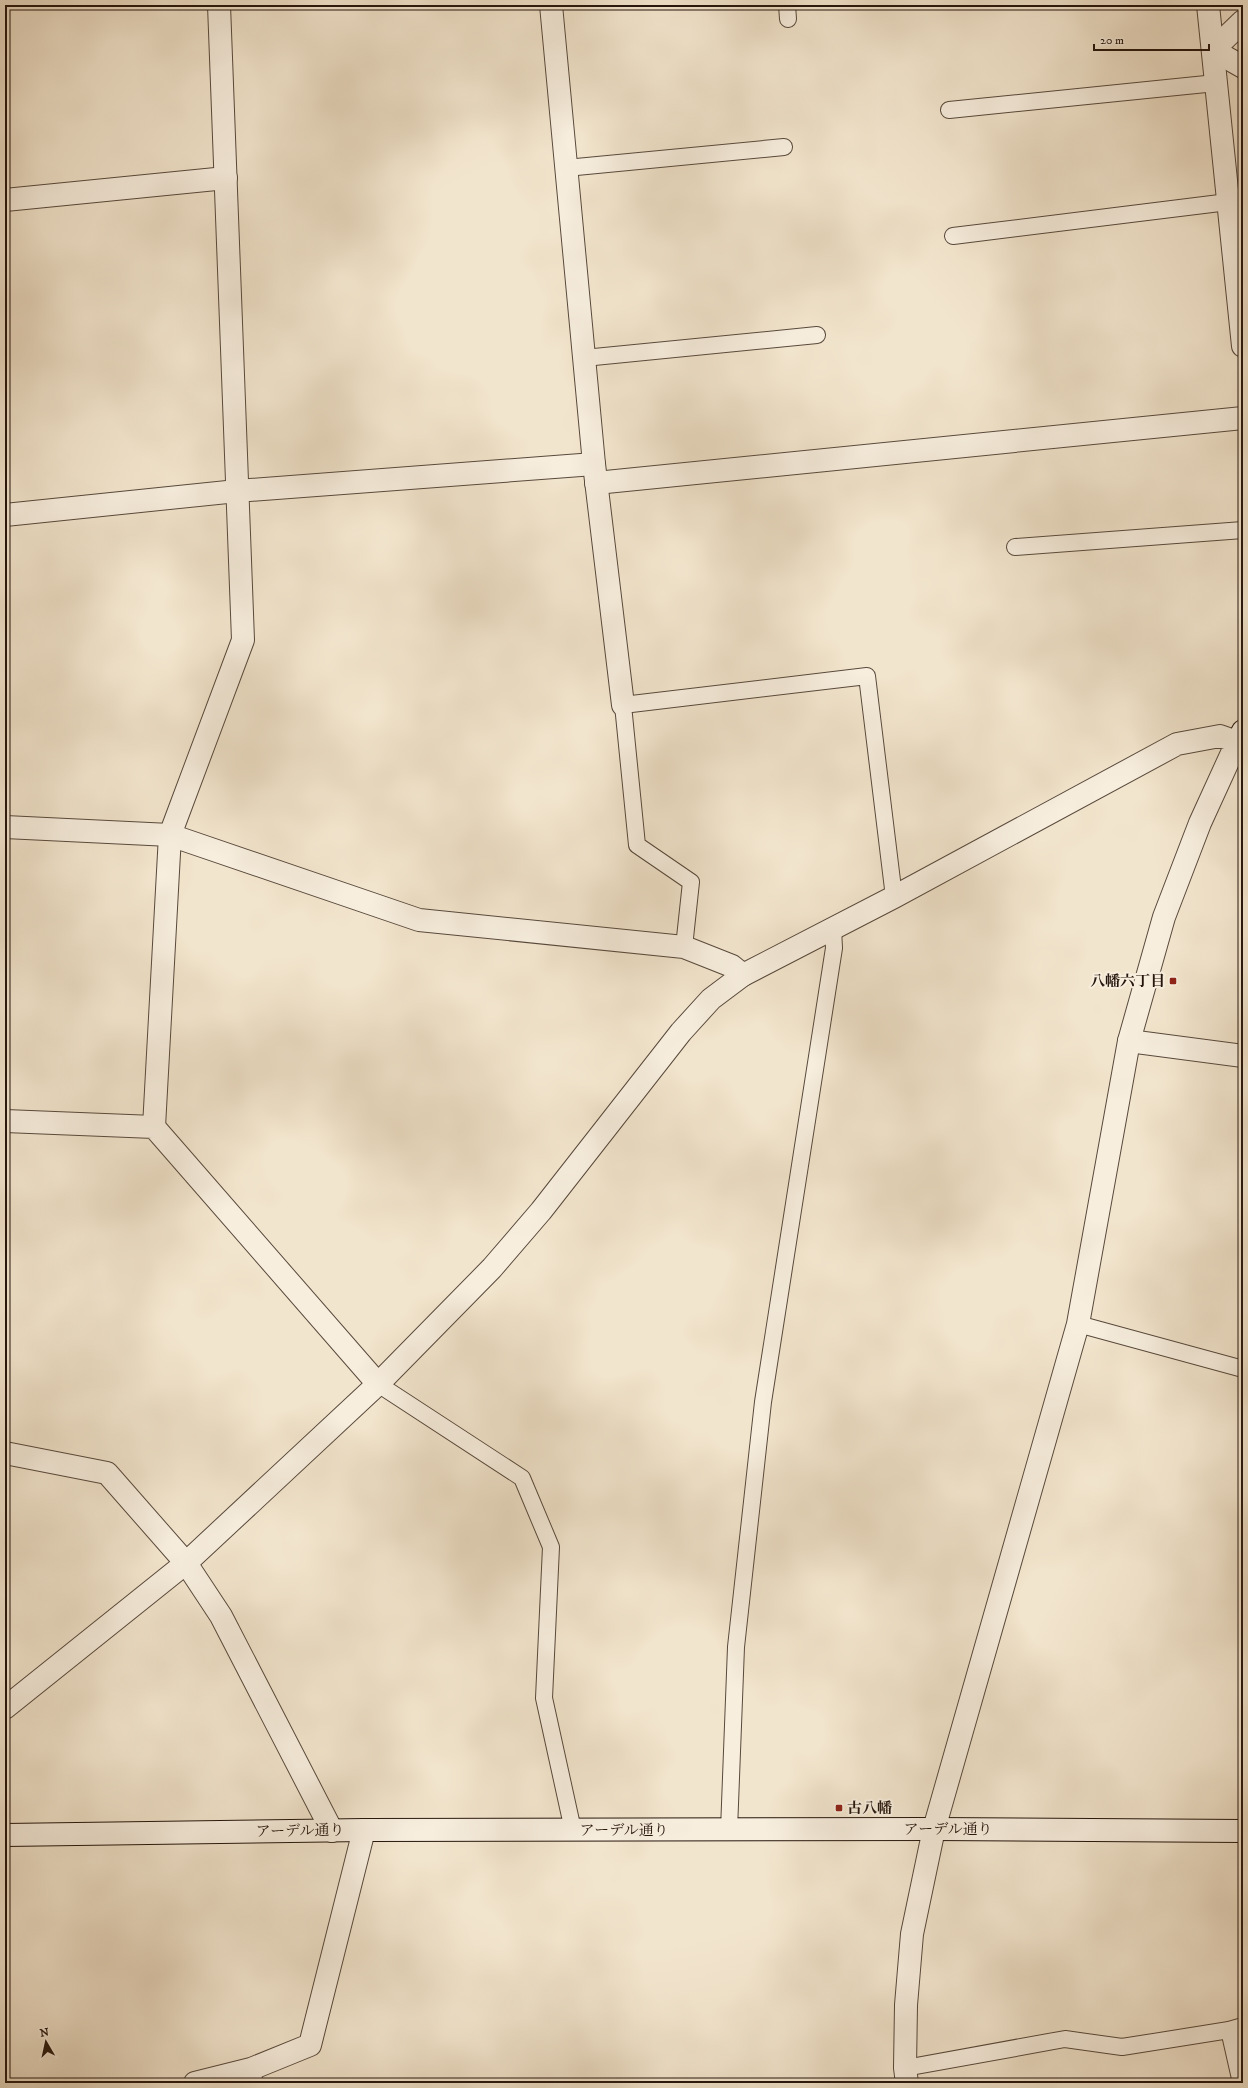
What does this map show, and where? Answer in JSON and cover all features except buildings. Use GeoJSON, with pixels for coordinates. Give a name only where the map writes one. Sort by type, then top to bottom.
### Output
{"type":"FeatureCollection","features":[{"type":"Feature","properties":{"kind":"street"},"geometry":{"type":"LineString","coordinates":[[220,5],[243,640],[170,835],[154,1127],[378,1384]]}},
{"type":"Feature","properties":{"kind":"street"},"geometry":{"type":"LineString","coordinates":[[551,5],[595,473],[623,705]]}},
{"type":"Feature","properties":{"kind":"street"},"geometry":{"type":"LineString","coordinates":[[1208,5],[1243,346]]}},
{"type":"Feature","properties":{"kind":"street"},"geometry":{"type":"LineString","coordinates":[[1213,50],[1243,21]]}},
{"type":"Feature","properties":{"kind":"street"},"geometry":{"type":"LineString","coordinates":[[1213,50],[1243,67]]}},
{"type":"Feature","properties":{"kind":"street"},"geometry":{"type":"LineString","coordinates":[[5,200],[226,178]]}},
{"type":"Feature","properties":{"kind":"street"},"geometry":{"type":"LineString","coordinates":[[5,515],[238,491],[595,473],[1243,418]]}},
{"type":"Feature","properties":{"kind":"street"},"geometry":{"type":"LineString","coordinates":[[5,1708],[186,1563],[378,1384],[492,1268],[541,1211],[696,1015],[711,999],[743,975],[894,897],[1177,744],[1220,736],[1240,737],[1200,823],[1164,917],[1129,1041],[1078,1324],[934,1829],[912,1934],[906,2005],[906,2076]]}},
{"type":"Feature","properties":{"kind":"street"},"geometry":{"type":"LineString","coordinates":[[5,827],[170,835],[419,920],[684,947],[732,966],[743,975]]}},
{"type":"Feature","properties":{"kind":"street"},"geometry":{"type":"LineString","coordinates":[[1129,1041],[1243,1056]]}},
{"type":"Feature","properties":{"kind":"street"},"geometry":{"type":"LineString","coordinates":[[5,1121],[154,1127]]}},
{"type":"Feature","properties":{"kind":"street"},"geometry":{"type":"LineString","coordinates":[[5,1453],[107,1473],[186,1563],[221,1616],[332,1831]]}},
{"type":"Feature","properties":{"kind":"street"},"geometry":{"type":"LineString","coordinates":[[195,2083],[253,2076],[310,2045],[364,1830]]}},
{"type":"Feature","properties":{"kind":"street","name":"アーデル通り"},"geometry":{"type":"LineString","coordinates":[[5,1835],[364,1830],[1243,1830]]}},
{"type":"Feature","properties":{"kind":"lane"},"geometry":{"type":"LineString","coordinates":[[949,110],[1216,83]]}},
{"type":"Feature","properties":{"kind":"lane"},"geometry":{"type":"LineString","coordinates":[[566,168],[784,147]]}},
{"type":"Feature","properties":{"kind":"lane"},"geometry":{"type":"LineString","coordinates":[[953,236],[1228,202]]}},
{"type":"Feature","properties":{"kind":"lane"},"geometry":{"type":"LineString","coordinates":[[584,358],[818,335]]}},
{"type":"Feature","properties":{"kind":"lane"},"geometry":{"type":"LineString","coordinates":[[1015,547],[1243,530]]}},
{"type":"Feature","properties":{"kind":"lane"},"geometry":{"type":"LineString","coordinates":[[684,947],[691,882],[637,845],[623,705],[867,676],[894,897]]}},
{"type":"Feature","properties":{"kind":"lane"},"geometry":{"type":"LineString","coordinates":[[729,1830],[736,1647],[763,1402],[834,948],[833,929]]}},
{"type":"Feature","properties":{"kind":"lane"},"geometry":{"type":"LineString","coordinates":[[1078,1324],[1243,1369]]}},
{"type":"Feature","properties":{"kind":"lane"},"geometry":{"type":"LineString","coordinates":[[378,1384],[522,1478],[551,1547],[544,1698],[573,1830]]}},
{"type":"Feature","properties":{"kind":"lane"},"geometry":{"type":"LineString","coordinates":[[906,2076],[1065,2039],[1122,2047],[1236,2028],[1241,2083]]}},
{"type":"Feature","properties":{"kind":"place","name":"八幡六丁目"},"geometry":{"type":"Point","coordinates":[1173,981]}},
{"type":"Feature","properties":{"kind":"place","name":"古八幡"},"geometry":{"type":"Point","coordinates":[839,1808]}}]}
